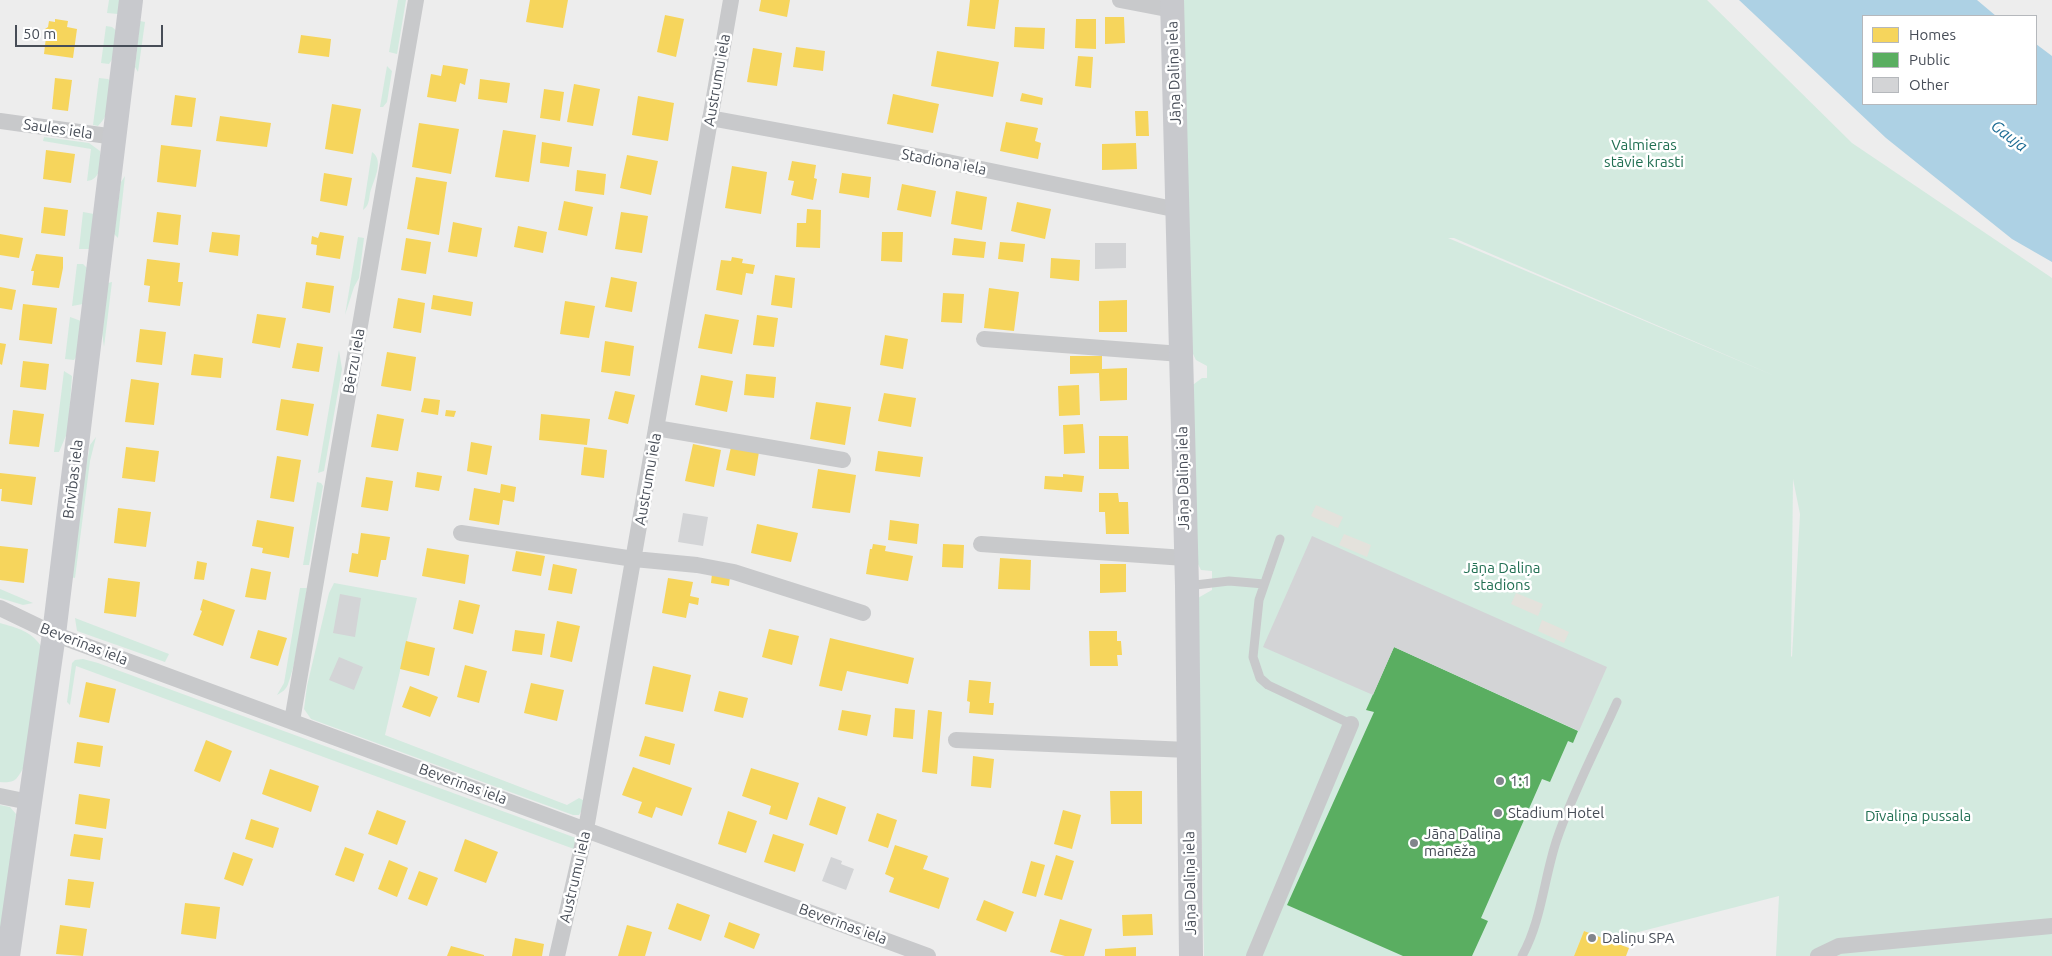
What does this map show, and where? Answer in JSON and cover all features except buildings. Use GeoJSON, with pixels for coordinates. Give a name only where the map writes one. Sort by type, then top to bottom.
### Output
{"type":"FeatureCollection","features":[{"type":"Feature","properties":{"kind":"street","name":"Brīvības iela"},"geometry":{"type":"LineString","coordinates":[[8,956],[54,634],[131,0]]}},
{"type":"Feature","properties":{"kind":"street","name":"Bērzu iela"},"geometry":{"type":"LineString","coordinates":[[292,721],[416,0]]}},
{"type":"Feature","properties":{"kind":"street","name":"Austrumu iela"},"geometry":{"type":"LineString","coordinates":[[557,956],[586,829],[731,0]]}},
{"type":"Feature","properties":{"kind":"street"},"geometry":{"type":"LineString","coordinates":[[1120,0],[1172,5]]}},
{"type":"Feature","properties":{"kind":"street","name":"Jāņa Daliņa iela"},"geometry":{"type":"LineString","coordinates":[[1172,5],[1186,586],[1191,956]]}},
{"type":"Feature","properties":{"kind":"street","name":"Stadiona iela"},"geometry":{"type":"LineString","coordinates":[[710,118],[943,161],[1178,210]]}},
{"type":"Feature","properties":{"kind":"street","name":"Saules iela"},"geometry":{"type":"LineString","coordinates":[[0,121],[115,137]]}},
{"type":"Feature","properties":{"kind":"street"},"geometry":{"type":"LineString","coordinates":[[984,339],[1181,354]]}},
{"type":"Feature","properties":{"kind":"street"},"geometry":{"type":"LineString","coordinates":[[656,428],[843,460]]}},
{"type":"Feature","properties":{"kind":"street"},"geometry":{"type":"LineString","coordinates":[[461,534],[634,559],[696,565],[734,572],[862,613]]}},
{"type":"Feature","properties":{"kind":"street"},"geometry":{"type":"LineString","coordinates":[[981,544],[1185,558]]}},
{"type":"Feature","properties":{"kind":"street","name":"Beverīnas iela"},"geometry":{"type":"LineString","coordinates":[[0,608],[54,634],[928,956]]}},
{"type":"Feature","properties":{"kind":"street"},"geometry":{"type":"LineString","coordinates":[[1254,956],[1351,724]]}},
{"type":"Feature","properties":{"kind":"street"},"geometry":{"type":"LineString","coordinates":[[956,740],[1188,750]]}},
{"type":"Feature","properties":{"kind":"street"},"geometry":{"type":"LineString","coordinates":[[0,796],[29,802]]}},
{"type":"Feature","properties":{"kind":"street"},"geometry":{"type":"LineString","coordinates":[[1818,956],[1839,946],[2052,926]]}},
{"type":"Feature","properties":{"kind":"lane"},"geometry":{"type":"LineString","coordinates":[[1280,538],[1259,600],[1253,658],[1260,678],[1268,685],[1351,724]]}},
{"type":"Feature","properties":{"kind":"lane"},"geometry":{"type":"LineString","coordinates":[[1186,586],[1230,581],[1264,584]]}},
{"type":"Feature","properties":{"kind":"lane"},"geometry":{"type":"LineString","coordinates":[[1522,956],[1531,939],[1556,841],[1567,811],[1617,702]]}},
{"type":"Feature","properties":{"kind":"green space"},"geometry":{"type":"Polygon","coordinates":[[[109,0],[122,0],[118,14],[107,13],[109,0]]]}},
{"type":"Feature","properties":{"kind":"green space"},"geometry":{"type":"Polygon","coordinates":[[[398,0],[406,0],[397,54],[389,52],[398,0]]]}},
{"type":"Feature","properties":{"kind":"green space"},"geometry":{"type":"Polygon","coordinates":[[[1172,0],[1707,0],[1852,143],[2052,278],[2052,956],[1776,956],[1779,896],[1623,936],[1620,945],[1584,931],[1574,956],[1204,956],[1196,599],[1212,590],[1212,571],[1201,570],[1196,560],[1190,387],[1202,378],[1207,378],[1207,366],[1196,360],[1189,346],[1172,0]],[[1448,238],[1775,376],[1454,238],[1448,238]],[[1793,479],[1791,656],[1792,657],[1800,514],[1793,479]]]}},
{"type":"Feature","properties":{"kind":"green space"},"geometry":{"type":"Polygon","coordinates":[[[140,21],[145,22],[138,72],[135,67],[140,21]]]}},
{"type":"Feature","properties":{"kind":"green space"},"geometry":{"type":"Polygon","coordinates":[[[106,26],[112,27],[118,32],[115,55],[109,64],[101,63],[106,26]]]}},
{"type":"Feature","properties":{"kind":"green space"},"geometry":{"type":"Polygon","coordinates":[[[387,66],[392,71],[387,102],[383,107],[380,107],[387,66]]]}},
{"type":"Feature","properties":{"kind":"green space"},"geometry":{"type":"Polygon","coordinates":[[[99,78],[108,79],[113,83],[107,112],[98,126],[93,125],[99,78]]]}},
{"type":"Feature","properties":{"kind":"green space"},"geometry":{"type":"Polygon","coordinates":[[[44,137],[89,143],[100,151],[101,160],[98,174],[92,180],[87,181],[91,149],[43,141],[44,137]]]}},
{"type":"Feature","properties":{"kind":"green space"},"geometry":{"type":"Polygon","coordinates":[[[372,152],[376,156],[378,166],[368,202],[363,210],[372,152]]]}},
{"type":"Feature","properties":{"kind":"green space"},"geometry":{"type":"Polygon","coordinates":[[[125,176],[118,238],[114,234],[121,182],[125,176]]]}},
{"type":"Feature","properties":{"kind":"green space"},"geometry":{"type":"Polygon","coordinates":[[[83,212],[94,214],[90,249],[79,249],[83,212]]]}},
{"type":"Feature","properties":{"kind":"green space"},"geometry":{"type":"Polygon","coordinates":[[[358,237],[364,238],[359,278],[345,315],[358,237]]]}},
{"type":"Feature","properties":{"kind":"green space"},"geometry":{"type":"Polygon","coordinates":[[[77,264],[83,264],[87,268],[83,304],[72,306],[77,264]]]}},
{"type":"Feature","properties":{"kind":"green space"},"geometry":{"type":"Polygon","coordinates":[[[112,282],[104,347],[102,333],[108,283],[112,282]]]}},
{"type":"Feature","properties":{"kind":"green space"},"geometry":{"type":"Polygon","coordinates":[[[70,317],[81,321],[74,360],[65,359],[70,317]]]}},
{"type":"Feature","properties":{"kind":"green space"},"geometry":{"type":"Polygon","coordinates":[[[339,350],[342,369],[324,471],[318,473],[339,350]]]}},
{"type":"Feature","properties":{"kind":"green space"},"geometry":{"type":"Polygon","coordinates":[[[64,371],[72,376],[68,431],[59,452],[54,452],[64,371]]]}},
{"type":"Feature","properties":{"kind":"green space"},"geometry":{"type":"Polygon","coordinates":[[[96,437],[90,461],[75,578],[70,577],[76,523],[90,445],[96,437]]]}},
{"type":"Feature","properties":{"kind":"green space"},"geometry":{"type":"Polygon","coordinates":[[[317,482],[323,486],[309,565],[303,565],[317,482]]]}},
{"type":"Feature","properties":{"kind":"green space"},"geometry":{"type":"Polygon","coordinates":[[[334,583],[417,598],[385,735],[567,805],[579,798],[585,801],[579,815],[573,815],[311,719],[304,709],[307,686],[329,593],[334,583]]]}},
{"type":"Feature","properties":{"kind":"green space"},"geometry":{"type":"Polygon","coordinates":[[[300,588],[307,588],[294,662],[287,686],[284,691],[277,695],[284,683],[300,588]]]}},
{"type":"Feature","properties":{"kind":"green space"},"geometry":{"type":"Polygon","coordinates":[[[0,589],[33,603],[23,605],[0,598],[0,589]]]}},
{"type":"Feature","properties":{"kind":"green space"},"geometry":{"type":"Polygon","coordinates":[[[75,618],[169,654],[165,662],[77,631],[75,618]]]}},
{"type":"Feature","properties":{"kind":"green space"},"geometry":{"type":"Polygon","coordinates":[[[0,623],[28,633],[41,646],[24,767],[15,780],[9,782],[0,782],[0,623]]]}},
{"type":"Feature","properties":{"kind":"green space"},"geometry":{"type":"Polygon","coordinates":[[[83,659],[576,838],[574,849],[76,666],[70,705],[67,702],[72,663],[75,660],[83,659]]]}},
{"type":"Feature","properties":{"kind":"green space"},"geometry":{"type":"Polygon","coordinates":[[[0,805],[10,807],[16,814],[0,944],[0,805]]]}},
{"type":"Feature","properties":{"kind":"sand"},"geometry":{"type":"Polygon","coordinates":[[[1316,505],[1343,517],[1338,528],[1311,516],[1316,505]]]}},
{"type":"Feature","properties":{"kind":"sand"},"geometry":{"type":"Polygon","coordinates":[[[1344,534],[1371,545],[1367,557],[1339,545],[1344,534]]]}},
{"type":"Feature","properties":{"kind":"sand"},"geometry":{"type":"Polygon","coordinates":[[[1516,593],[1543,604],[1538,616],[1511,604],[1516,593]]]}},
{"type":"Feature","properties":{"kind":"sand"},"geometry":{"type":"Polygon","coordinates":[[[1542,620],[1569,632],[1564,643],[1538,631],[1542,620]]]}},
{"type":"Feature","properties":{"kind":"water","name":"Gauja"},"geometry":{"type":"Polygon","coordinates":[[[1739,0],[1977,0],[1995,15],[1862,15],[1862,105],[2037,105],[2037,45],[2052,56],[2052,262],[2012,239],[1886,138],[1739,0]]]}},
{"type":"Feature","properties":{"kind":"place","name":"1:1"},"geometry":{"type":"Point","coordinates":[1500,781]}},
{"type":"Feature","properties":{"kind":"place","name":"Stadium Hotel"},"geometry":{"type":"Point","coordinates":[1498,813]}},
{"type":"Feature","properties":{"kind":"place","name":"Jāņa Daliņa manēža"},"geometry":{"type":"Point","coordinates":[1414,843]}},
{"type":"Feature","properties":{"kind":"place","name":"Daliņu SPA"},"geometry":{"type":"Point","coordinates":[1592,938]}},
{"type":"Feature","properties":{"kind":"park label","name":"Valmieras stāvie krasti"},"geometry":{"type":"Point","coordinates":[1644,154]}},
{"type":"Feature","properties":{"kind":"park label","name":"Jāņa Daliņa stadions"},"geometry":{"type":"Point","coordinates":[1502,576]}},
{"type":"Feature","properties":{"kind":"park label","name":"Dīvaliņa pussala"},"geometry":{"type":"Point","coordinates":[1918,816]}}]}
